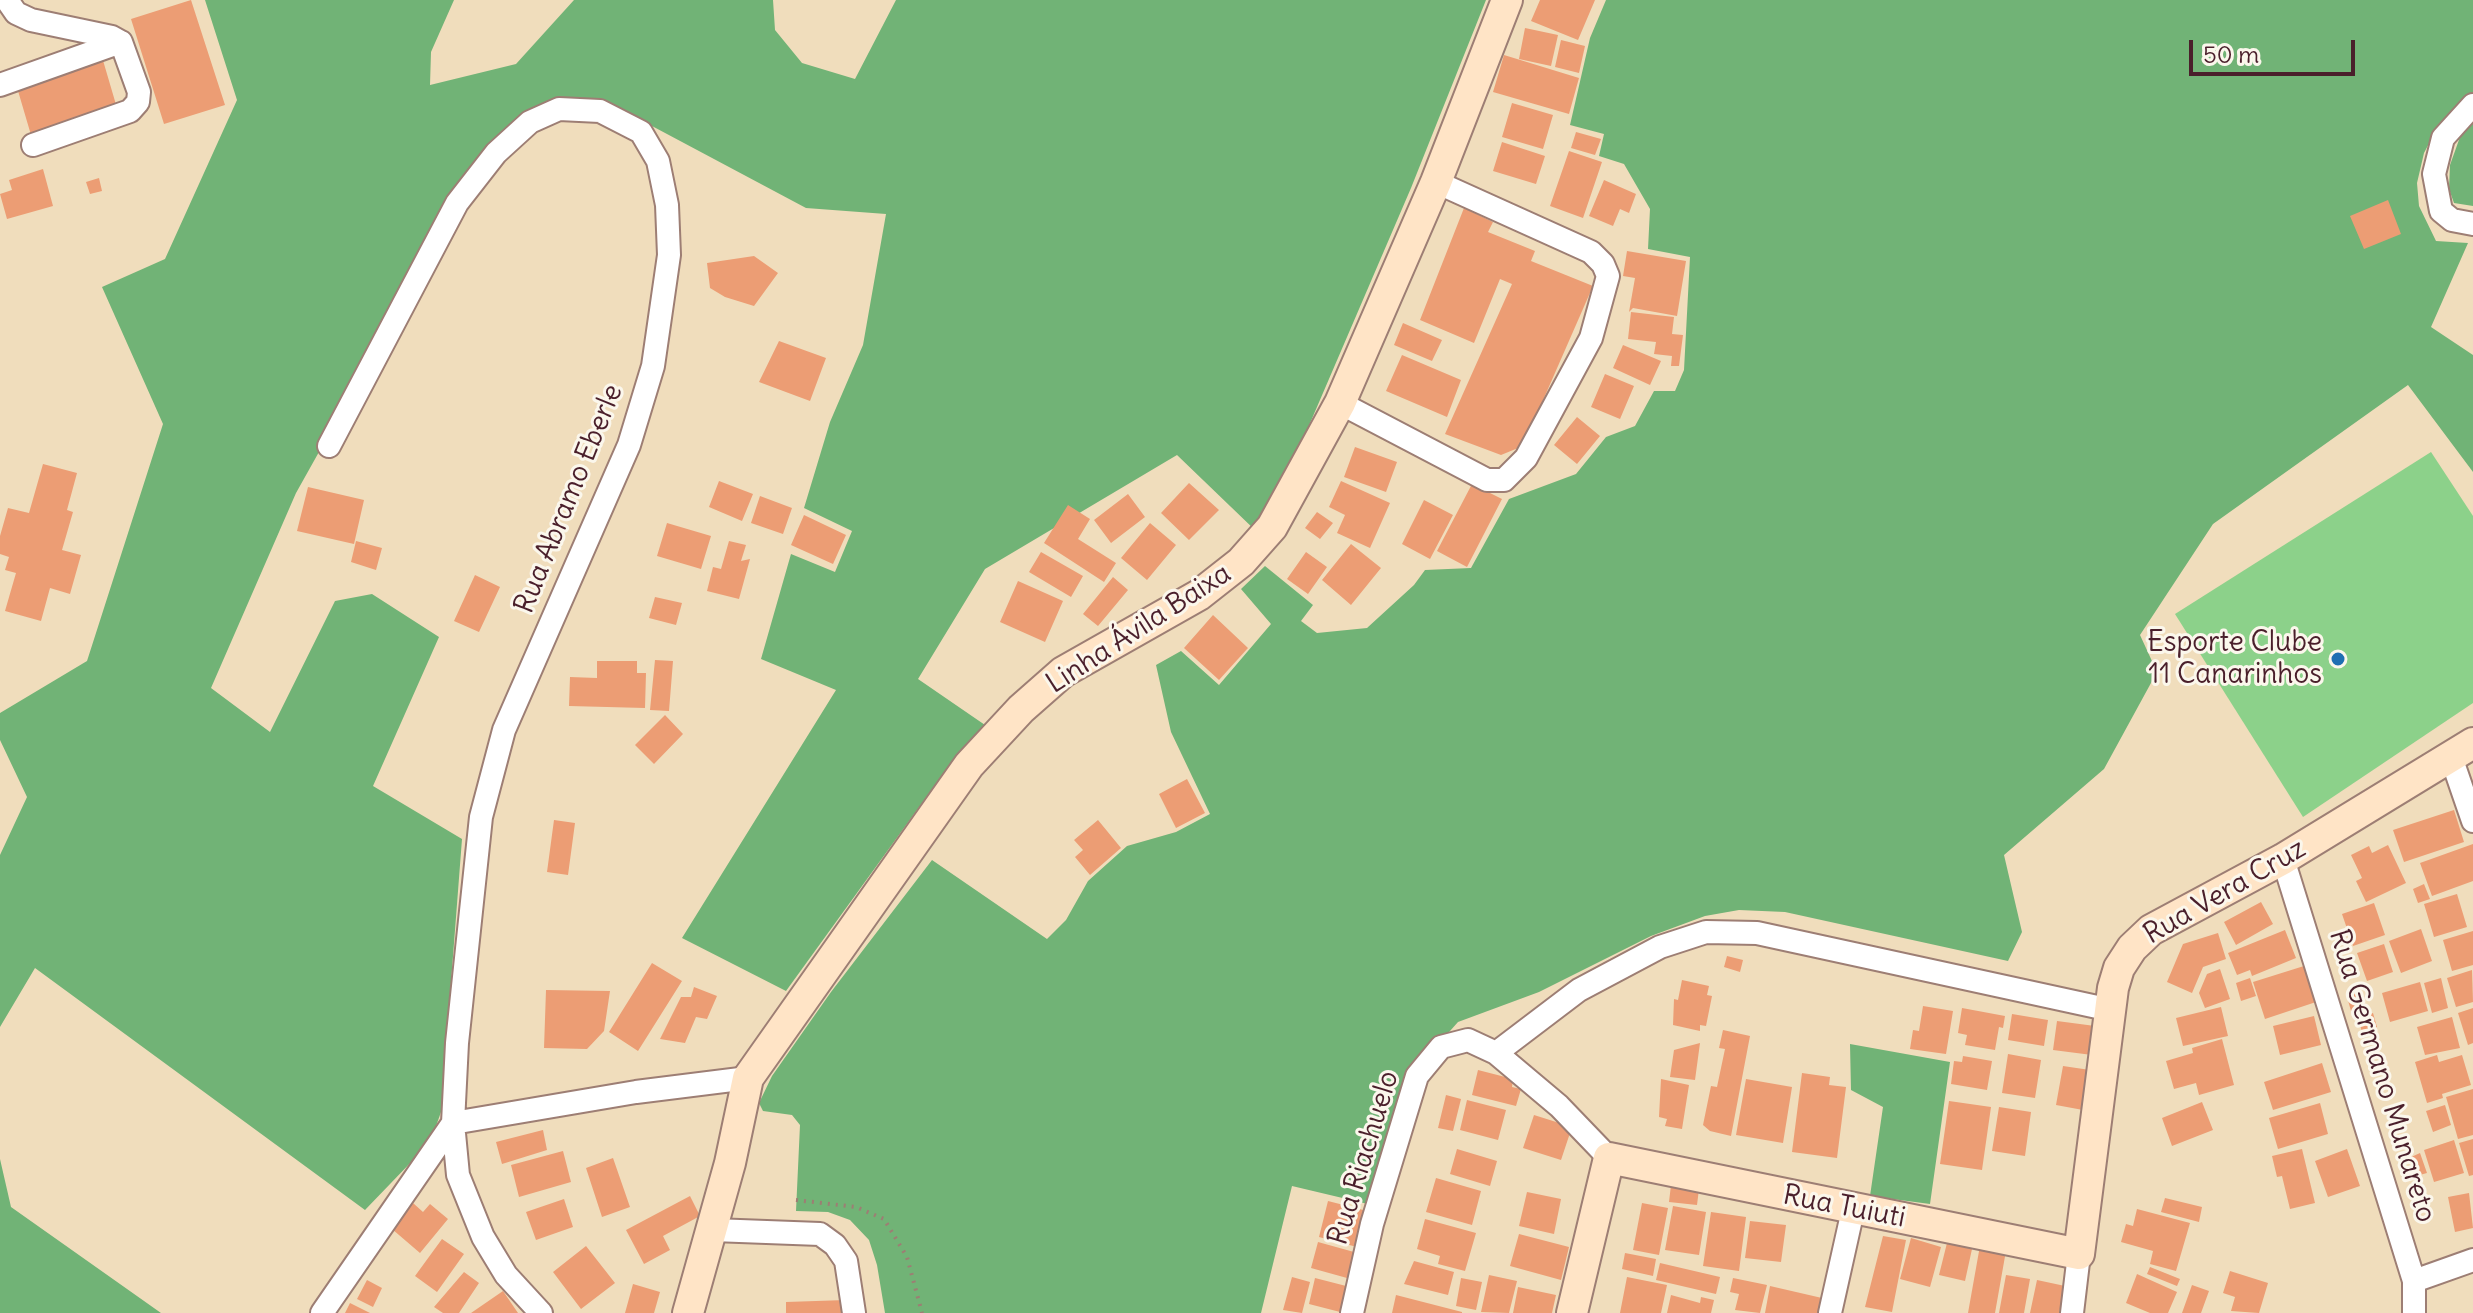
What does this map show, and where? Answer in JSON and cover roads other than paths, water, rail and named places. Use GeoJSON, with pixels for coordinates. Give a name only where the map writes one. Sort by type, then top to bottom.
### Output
{"type":"FeatureCollection","features":[{"type":"Feature","properties":{"kind":"street"},"geometry":{"type":"LineString","coordinates":[[7,0],[16,13],[31,20],[112,37],[121,42],[139,92],[138,102],[130,111],[33,145]]}},
{"type":"Feature","properties":{"kind":"street","name":"Linha Ávila Baixa"},"geometry":{"type":"LineString","coordinates":[[748,1078],[969,765],[1021,709],[1063,672],[1199,595],[1241,562],[1272,527],[1340,403],[1436,182],[1507,0]]}},
{"type":"Feature","properties":{"kind":"street"},"geometry":{"type":"LineString","coordinates":[[0,85],[121,42]]}},
{"type":"Feature","properties":{"kind":"street"},"geometry":{"type":"LineString","coordinates":[[2473,105],[2443,138],[2434,174],[2441,211],[2452,220],[2473,224]]}},
{"type":"Feature","properties":{"kind":"street","name":"Rua Abramo Eberle"},"geometry":{"type":"LineString","coordinates":[[329,446],[457,203],[496,153],[530,122],[559,109],[600,111],[641,132],[658,161],[667,205],[669,255],[653,366],[629,445],[504,730],[481,817],[457,1043],[453,1123],[458,1175],[483,1237],[506,1275],[541,1313]]}},
{"type":"Feature","properties":{"kind":"street"},"geometry":{"type":"LineString","coordinates":[[1340,403],[1487,480],[1504,480],[1526,458],[1556,410],[1591,338],[1608,276],[1603,264],[1591,252],[1436,182]]}},
{"type":"Feature","properties":{"kind":"street"},"geometry":{"type":"LineString","coordinates":[[2462,750],[2473,821]]}},
{"type":"Feature","properties":{"kind":"street","name":"Rua Vera Cruz"},"geometry":{"type":"LineString","coordinates":[[2072,1313],[2119,968],[2142,938],[2283,859],[2462,750]]}},
{"type":"Feature","properties":{"kind":"street","name":"Rua Germano Munareto"},"geometry":{"type":"LineString","coordinates":[[2283,859],[2414,1281],[2414,1313]]}},
{"type":"Feature","properties":{"kind":"street"},"geometry":{"type":"LineString","coordinates":[[1496,1053],[1579,990],[1660,947],[1706,932],[1757,933],[2111,1010]]}},
{"type":"Feature","properties":{"kind":"street","name":"Rua Riachuelo"},"geometry":{"type":"LineString","coordinates":[[1352,1313],[1372,1224],[1417,1076],[1441,1047],[1468,1040],[1496,1053],[1559,1106],[1609,1158]]}},
{"type":"Feature","properties":{"kind":"street"},"geometry":{"type":"LineString","coordinates":[[322,1313],[453,1123],[636,1092],[748,1078],[713,1230],[688,1313]]}},
{"type":"Feature","properties":{"kind":"street"},"geometry":{"type":"LineString","coordinates":[[1572,1313],[1609,1158]]}},
{"type":"Feature","properties":{"kind":"street","name":"Rua Tuiuti"},"geometry":{"type":"LineString","coordinates":[[1609,1158],[2079,1254]]}},
{"type":"Feature","properties":{"kind":"street"},"geometry":{"type":"LineString","coordinates":[[1830,1313],[1853,1210]]}},
{"type":"Feature","properties":{"kind":"street"},"geometry":{"type":"LineString","coordinates":[[713,1230],[820,1234],[835,1245],[846,1261],[854,1313]]}},
{"type":"Feature","properties":{"kind":"street"},"geometry":{"type":"LineString","coordinates":[[2414,1281],[2473,1260]]}},
{"type":"Feature","properties":{"kind":"place","name":"Esporte Clube 11 Canarinhos"},"geometry":{"type":"Point","coordinates":[2338,659]}}]}
